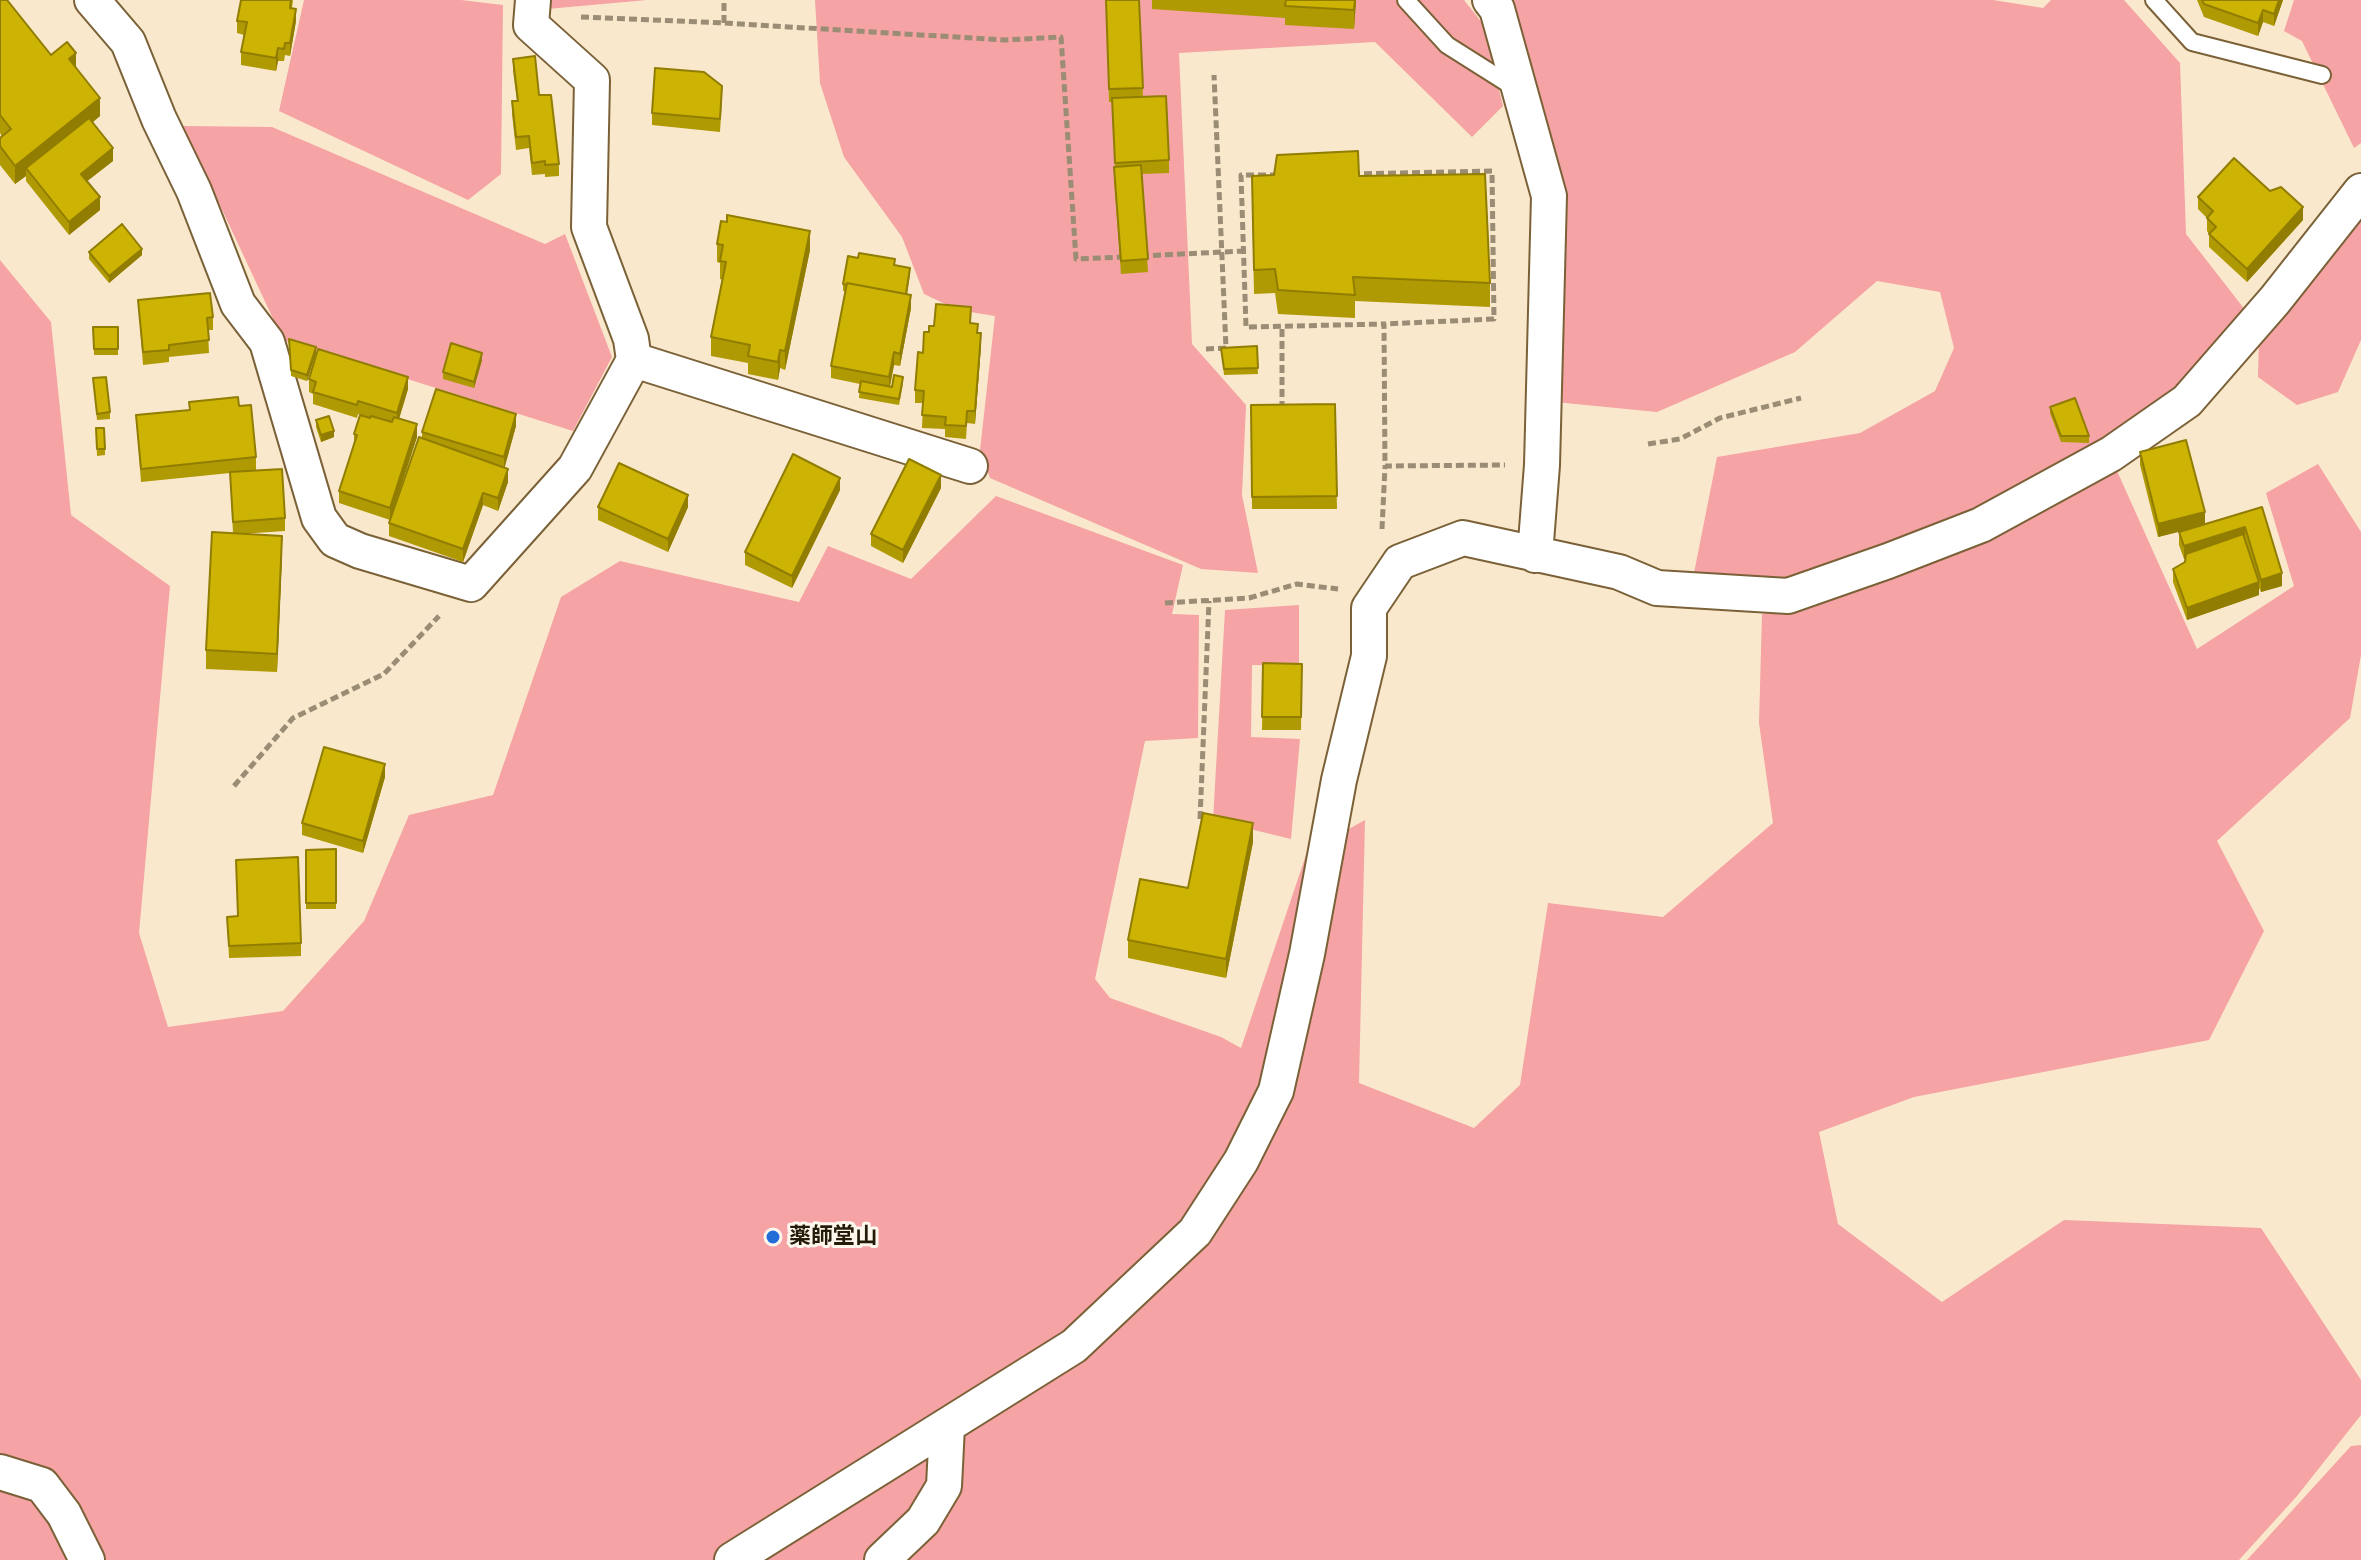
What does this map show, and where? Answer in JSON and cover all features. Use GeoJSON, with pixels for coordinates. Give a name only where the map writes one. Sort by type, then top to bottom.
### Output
{"type":"FeatureCollection","features":[{"type":"Feature","properties":{"kind":"street"},"geometry":{"type":"LineString","coordinates":[[92,0],[128,42],[159,119],[194,191],[238,304],[267,342],[319,518],[335,540],[360,551],[471,584],[575,468],[634,360],[631,339],[589,227],[592,80],[531,25],[532,7]]}},
{"type":"Feature","properties":{"kind":"street"},"geometry":{"type":"LineString","coordinates":[[1490,0],[1497,9],[1549,196],[1542,465],[1535,555]]}},
{"type":"Feature","properties":{"kind":"street"},"geometry":{"type":"LineString","coordinates":[[732,1560],[1074,1346],[1195,1232],[1241,1161],[1276,1091],[1307,954],[1339,780],[1369,656],[1369,608],[1400,562],[1463,538],[1619,572],[1657,588],[1788,596],[1981,525],[2111,454],[2187,401],[2275,300],[2361,191]]}},
{"type":"Feature","properties":{"kind":"street"},"geometry":{"type":"LineString","coordinates":[[634,360],[970,466]]}},
{"type":"Feature","properties":{"kind":"street"},"geometry":{"type":"LineString","coordinates":[[882,1560],[923,1521],[944,1486],[947,1426]]}},
{"type":"Feature","properties":{"kind":"street"},"geometry":{"type":"LineString","coordinates":[[0,1472],[42,1485],[64,1514],[87,1560]]}},
{"type":"Feature","properties":{"kind":"lane"},"geometry":{"type":"LineString","coordinates":[[1406,0],[1447,45],[1520,91]]}},
{"type":"Feature","properties":{"kind":"lane"},"geometry":{"type":"LineString","coordinates":[[2154,0],[2192,42],[2322,75]]}},
{"type":"Feature","properties":{"kind":"path"},"geometry":{"type":"LineString","coordinates":[[724,0],[724,23]]}},
{"type":"Feature","properties":{"kind":"path"},"geometry":{"type":"LineString","coordinates":[[532,7],[724,23],[1005,40],[1061,37],[1076,259],[1244,251]]}},
{"type":"Feature","properties":{"kind":"path"},"geometry":{"type":"LineString","coordinates":[[1206,349],[1226,348],[1214,75]]}},
{"type":"Feature","properties":{"kind":"path"},"geometry":{"type":"LineString","coordinates":[[1288,174],[1241,175],[1246,327],[1494,319],[1492,171],[1351,174]]}},
{"type":"Feature","properties":{"kind":"path"},"geometry":{"type":"LineString","coordinates":[[1384,324],[1385,466],[1542,465]]}},
{"type":"Feature","properties":{"kind":"path"},"geometry":{"type":"LineString","coordinates":[[1282,326],[1282,417]]}},
{"type":"Feature","properties":{"kind":"path"},"geometry":{"type":"LineString","coordinates":[[1648,444],[1680,439],[1720,418],[1801,398]]}},
{"type":"Feature","properties":{"kind":"path"},"geometry":{"type":"LineString","coordinates":[[234,786],[293,718],[384,674],[471,584]]}},
{"type":"Feature","properties":{"kind":"path"},"geometry":{"type":"LineString","coordinates":[[1165,603],[1249,598],[1297,584],[1379,593]]}},
{"type":"Feature","properties":{"kind":"path"},"geometry":{"type":"LineString","coordinates":[[1200,819],[1209,601]]}},
{"type":"Feature","properties":{"kind":"shaded area"},"geometry":{"type":"Polygon","coordinates":[[[304,0],[461,0],[503,5],[501,174],[468,200],[279,111],[304,0]]]}},
{"type":"Feature","properties":{"kind":"shaded area"},"geometry":{"type":"Polygon","coordinates":[[[548,0],[647,0],[547,9],[548,0]]]}},
{"type":"Feature","properties":{"kind":"shaded area"},"geometry":{"type":"Polygon","coordinates":[[[815,0],[1464,0],[1483,24],[1503,106],[1472,137],[1375,42],[1179,53],[1192,344],[1246,405],[1242,495],[1258,573],[1201,569],[990,478],[980,450],[995,316],[958,310],[924,294],[902,237],[844,157],[820,83],[815,0]]]}},
{"type":"Feature","properties":{"kind":"shaded area"},"geometry":{"type":"Polygon","coordinates":[[[1500,0],[1993,0],[2043,8],[2051,0],[2124,0],[2180,63],[2186,234],[2246,311],[2181,397],[1978,515],[1788,590],[1692,583],[1717,457],[1860,433],[1935,391],[1954,348],[1940,292],[1877,281],[1795,352],[1657,412],[1555,402],[1559,196],[1500,0]]]}},
{"type":"Feature","properties":{"kind":"shaded area"},"geometry":{"type":"Polygon","coordinates":[[[2294,0],[2361,0],[2361,143],[2354,148],[2302,41],[2284,31],[2294,0]]]}},
{"type":"Feature","properties":{"kind":"shaded area"},"geometry":{"type":"Polygon","coordinates":[[[183,126],[272,127],[545,244],[565,234],[612,357],[573,431],[283,340],[183,126]]]}},
{"type":"Feature","properties":{"kind":"shaded area"},"geometry":{"type":"Polygon","coordinates":[[[2361,209],[2361,340],[2338,392],[2297,405],[2258,377],[2259,340],[2361,209]]]}},
{"type":"Feature","properties":{"kind":"shaded area"},"geometry":{"type":"Polygon","coordinates":[[[0,260],[51,322],[71,515],[170,586],[139,933],[168,1027],[283,1011],[364,921],[409,815],[493,795],[561,597],[620,561],[799,602],[828,546],[911,579],[996,496],[1183,565],[1172,614],[1199,615],[1198,738],[1145,741],[1095,979],[1110,998],[1221,1037],[1241,1048],[1307,852],[1365,820],[1359,1083],[1474,1128],[1520,1085],[1548,903],[1663,917],[1773,823],[1759,723],[1762,614],[1802,611],[1911,572],[2117,471],[2197,649],[2294,586],[2266,493],[2318,464],[2361,532],[2361,655],[2350,718],[2217,841],[2264,931],[2209,1040],[1914,1097],[1819,1132],[1838,1224],[1942,1302],[2064,1220],[2261,1228],[2361,1380],[2361,1415],[2297,1496],[2239,1560],[0,1560],[0,260]]]}},
{"type":"Feature","properties":{"kind":"shaded area"},"geometry":{"type":"Polygon","coordinates":[[[1299,605],[1299,666],[1252,665],[1251,737],[1300,739],[1291,839],[1213,820],[1225,610],[1299,605]]]}},
{"type":"Feature","properties":{"kind":"shaded area"},"geometry":{"type":"Polygon","coordinates":[[[2361,1445],[2361,1560],[2247,1560],[2351,1446],[2361,1445]]]}},
{"type":"Feature","properties":{"kind":"building"},"geometry":{"type":"Polygon","coordinates":[[[0,0],[7,0],[51,55],[67,42],[76,53],[69,59],[100,98],[15,166],[0,146],[0,138],[11,129],[0,115],[0,0]]]}},
{"type":"Feature","properties":{"kind":"building"},"geometry":{"type":"Polygon","coordinates":[[[241,0],[291,0],[290,8],[296,9],[290,43],[285,43],[284,49],[278,48],[276,58],[241,52],[247,22],[237,21],[241,0]]]}},
{"type":"Feature","properties":{"kind":"building"},"geometry":{"type":"Polygon","coordinates":[[[1106,0],[1139,0],[1143,88],[1109,89],[1106,0]]]}},
{"type":"Feature","properties":{"kind":"building"},"geometry":{"type":"Polygon","coordinates":[[[1286,0],[1355,0],[1354,10],[1285,6],[1286,0]]]}},
{"type":"Feature","properties":{"kind":"building"},"geometry":{"type":"Polygon","coordinates":[[[2202,0],[2279,0],[2274,14],[2263,10],[2258,23],[2204,4],[2202,0]]]}},
{"type":"Feature","properties":{"kind":"building"},"geometry":{"type":"Polygon","coordinates":[[[535,56],[539,95],[551,95],[559,164],[545,165],[545,161],[532,163],[529,136],[516,137],[512,101],[518,101],[513,59],[535,56]]]}},
{"type":"Feature","properties":{"kind":"building"},"geometry":{"type":"Polygon","coordinates":[[[655,68],[704,72],[722,86],[720,119],[652,113],[655,68]]]}},
{"type":"Feature","properties":{"kind":"building"},"geometry":{"type":"Polygon","coordinates":[[[1166,96],[1169,160],[1115,163],[1112,98],[1166,96]]]}},
{"type":"Feature","properties":{"kind":"building"},"geometry":{"type":"Polygon","coordinates":[[[89,118],[113,148],[81,174],[100,197],[69,222],[26,168],[89,118]]]}},
{"type":"Feature","properties":{"kind":"building"},"geometry":{"type":"Polygon","coordinates":[[[1358,151],[1359,176],[1485,174],[1490,283],[1353,277],[1355,295],[1278,290],[1275,269],[1254,270],[1252,176],[1274,175],[1277,155],[1358,151]]]}},
{"type":"Feature","properties":{"kind":"building"},"geometry":{"type":"Polygon","coordinates":[[[2234,158],[2270,191],[2281,187],[2303,207],[2247,269],[2209,234],[2216,227],[2207,218],[2213,211],[2198,197],[2234,158]]]}},
{"type":"Feature","properties":{"kind":"building"},"geometry":{"type":"Polygon","coordinates":[[[1141,165],[1148,259],[1121,261],[1114,167],[1141,165]]]}},
{"type":"Feature","properties":{"kind":"building"},"geometry":{"type":"Polygon","coordinates":[[[727,215],[810,231],[785,351],[780,350],[778,362],[748,356],[750,345],[711,337],[726,262],[720,261],[723,245],[717,244],[721,221],[727,222],[727,215]]]}},
{"type":"Feature","properties":{"kind":"building"},"geometry":{"type":"Polygon","coordinates":[[[122,224],[142,249],[109,276],[89,252],[122,224]]]}},
{"type":"Feature","properties":{"kind":"building"},"geometry":{"type":"Polygon","coordinates":[[[859,253],[895,259],[894,265],[910,268],[906,294],[843,284],[848,256],[858,258],[859,253]]]}},
{"type":"Feature","properties":{"kind":"building"},"geometry":{"type":"Polygon","coordinates":[[[847,283],[911,295],[900,354],[894,352],[889,377],[831,366],[847,283]]]}},
{"type":"Feature","properties":{"kind":"building"},"geometry":{"type":"Polygon","coordinates":[[[210,293],[213,317],[207,318],[209,340],[169,345],[169,350],[143,352],[138,300],[210,293]]]}},
{"type":"Feature","properties":{"kind":"building"},"geometry":{"type":"Polygon","coordinates":[[[936,304],[971,307],[970,323],[978,324],[977,333],[981,333],[975,411],[967,411],[966,426],[945,425],[946,417],[922,415],[924,391],[915,390],[918,352],[923,353],[924,332],[929,332],[929,326],[934,326],[936,304]]]}},
{"type":"Feature","properties":{"kind":"building"},"geometry":{"type":"Polygon","coordinates":[[[93,327],[118,327],[118,349],[94,349],[93,327]]]}},
{"type":"Feature","properties":{"kind":"building"},"geometry":{"type":"Polygon","coordinates":[[[289,339],[316,347],[307,375],[291,370],[289,339]]]}},
{"type":"Feature","properties":{"kind":"building"},"geometry":{"type":"Polygon","coordinates":[[[451,343],[482,353],[474,382],[443,372],[451,343]]]}},
{"type":"Feature","properties":{"kind":"building"},"geometry":{"type":"Polygon","coordinates":[[[1257,346],[1258,368],[1224,369],[1221,348],[1257,346]]]}},
{"type":"Feature","properties":{"kind":"building"},"geometry":{"type":"Polygon","coordinates":[[[318,349],[408,377],[397,413],[313,392],[316,382],[309,379],[318,349]]]}},
{"type":"Feature","properties":{"kind":"building"},"geometry":{"type":"Polygon","coordinates":[[[894,375],[903,377],[899,399],[859,392],[861,381],[892,387],[894,375]]]}},
{"type":"Feature","properties":{"kind":"building"},"geometry":{"type":"Polygon","coordinates":[[[106,377],[110,412],[97,414],[93,378],[106,377]]]}},
{"type":"Feature","properties":{"kind":"building"},"geometry":{"type":"Polygon","coordinates":[[[436,389],[516,414],[504,457],[422,432],[436,389]]]}},
{"type":"Feature","properties":{"kind":"building"},"geometry":{"type":"Polygon","coordinates":[[[238,397],[239,406],[251,405],[256,457],[141,469],[136,415],[190,410],[189,402],[238,397]]]}},
{"type":"Feature","properties":{"kind":"building"},"geometry":{"type":"Polygon","coordinates":[[[2075,398],[2089,436],[2061,436],[2050,407],[2075,398]]]}},
{"type":"Feature","properties":{"kind":"building"},"geometry":{"type":"Polygon","coordinates":[[[1335,404],[1337,496],[1252,497],[1251,405],[1335,404]]]}},
{"type":"Feature","properties":{"kind":"building"},"geometry":{"type":"Polygon","coordinates":[[[360,415],[392,422],[394,417],[417,424],[390,508],[339,491],[357,435],[354,434],[360,415]]]}},
{"type":"Feature","properties":{"kind":"building"},"geometry":{"type":"Polygon","coordinates":[[[329,416],[334,431],[321,435],[316,420],[329,416]]]}},
{"type":"Feature","properties":{"kind":"building"},"geometry":{"type":"Polygon","coordinates":[[[96,428],[104,428],[105,449],[97,449],[96,428]]]}},
{"type":"Feature","properties":{"kind":"building"},"geometry":{"type":"Polygon","coordinates":[[[419,437],[508,469],[498,498],[483,493],[463,549],[389,523],[419,437]]]}},
{"type":"Feature","properties":{"kind":"building"},"geometry":{"type":"Polygon","coordinates":[[[2186,440],[2205,512],[2158,524],[2140,452],[2186,440]]]}},
{"type":"Feature","properties":{"kind":"building"},"geometry":{"type":"Polygon","coordinates":[[[793,454],[840,478],[792,576],[745,552],[793,454]]]}},
{"type":"Feature","properties":{"kind":"building"},"geometry":{"type":"Polygon","coordinates":[[[909,459],[941,475],[903,550],[871,534],[909,459]]]}},
{"type":"Feature","properties":{"kind":"building"},"geometry":{"type":"Polygon","coordinates":[[[619,463],[688,495],[668,539],[598,507],[619,463]]]}},
{"type":"Feature","properties":{"kind":"building"},"geometry":{"type":"Polygon","coordinates":[[[282,469],[285,518],[233,522],[230,472],[282,469]]]}},
{"type":"Feature","properties":{"kind":"building"},"geometry":{"type":"Polygon","coordinates":[[[2262,507],[2282,573],[2261,580],[2245,527],[2184,546],[2179,532],[2262,507]]]}},
{"type":"Feature","properties":{"kind":"building"},"geometry":{"type":"Polygon","coordinates":[[[212,532],[282,536],[277,654],[206,650],[212,532]]]}},
{"type":"Feature","properties":{"kind":"building"},"geometry":{"type":"Polygon","coordinates":[[[2243,534],[2259,582],[2187,608],[2173,569],[2185,562],[2186,554],[2243,534]]]}},
{"type":"Feature","properties":{"kind":"building"},"geometry":{"type":"Polygon","coordinates":[[[1263,663],[1302,664],[1301,717],[1262,717],[1263,663]]]}},
{"type":"Feature","properties":{"kind":"building"},"geometry":{"type":"Polygon","coordinates":[[[324,747],[385,764],[363,841],[302,823],[324,747]]]}},
{"type":"Feature","properties":{"kind":"building"},"geometry":{"type":"Polygon","coordinates":[[[1203,813],[1253,823],[1226,959],[1128,940],[1140,879],[1188,888],[1203,813]]]}},
{"type":"Feature","properties":{"kind":"building"},"geometry":{"type":"Polygon","coordinates":[[[336,849],[336,903],[306,903],[306,850],[336,849]]]}},
{"type":"Feature","properties":{"kind":"building"},"geometry":{"type":"Polygon","coordinates":[[[298,857],[301,943],[229,946],[227,917],[238,916],[236,860],[298,857]]]}},
{"type":"Feature","properties":{"kind":"place","name":"薬師堂山"},"geometry":{"type":"Point","coordinates":[773,1237]}}]}
